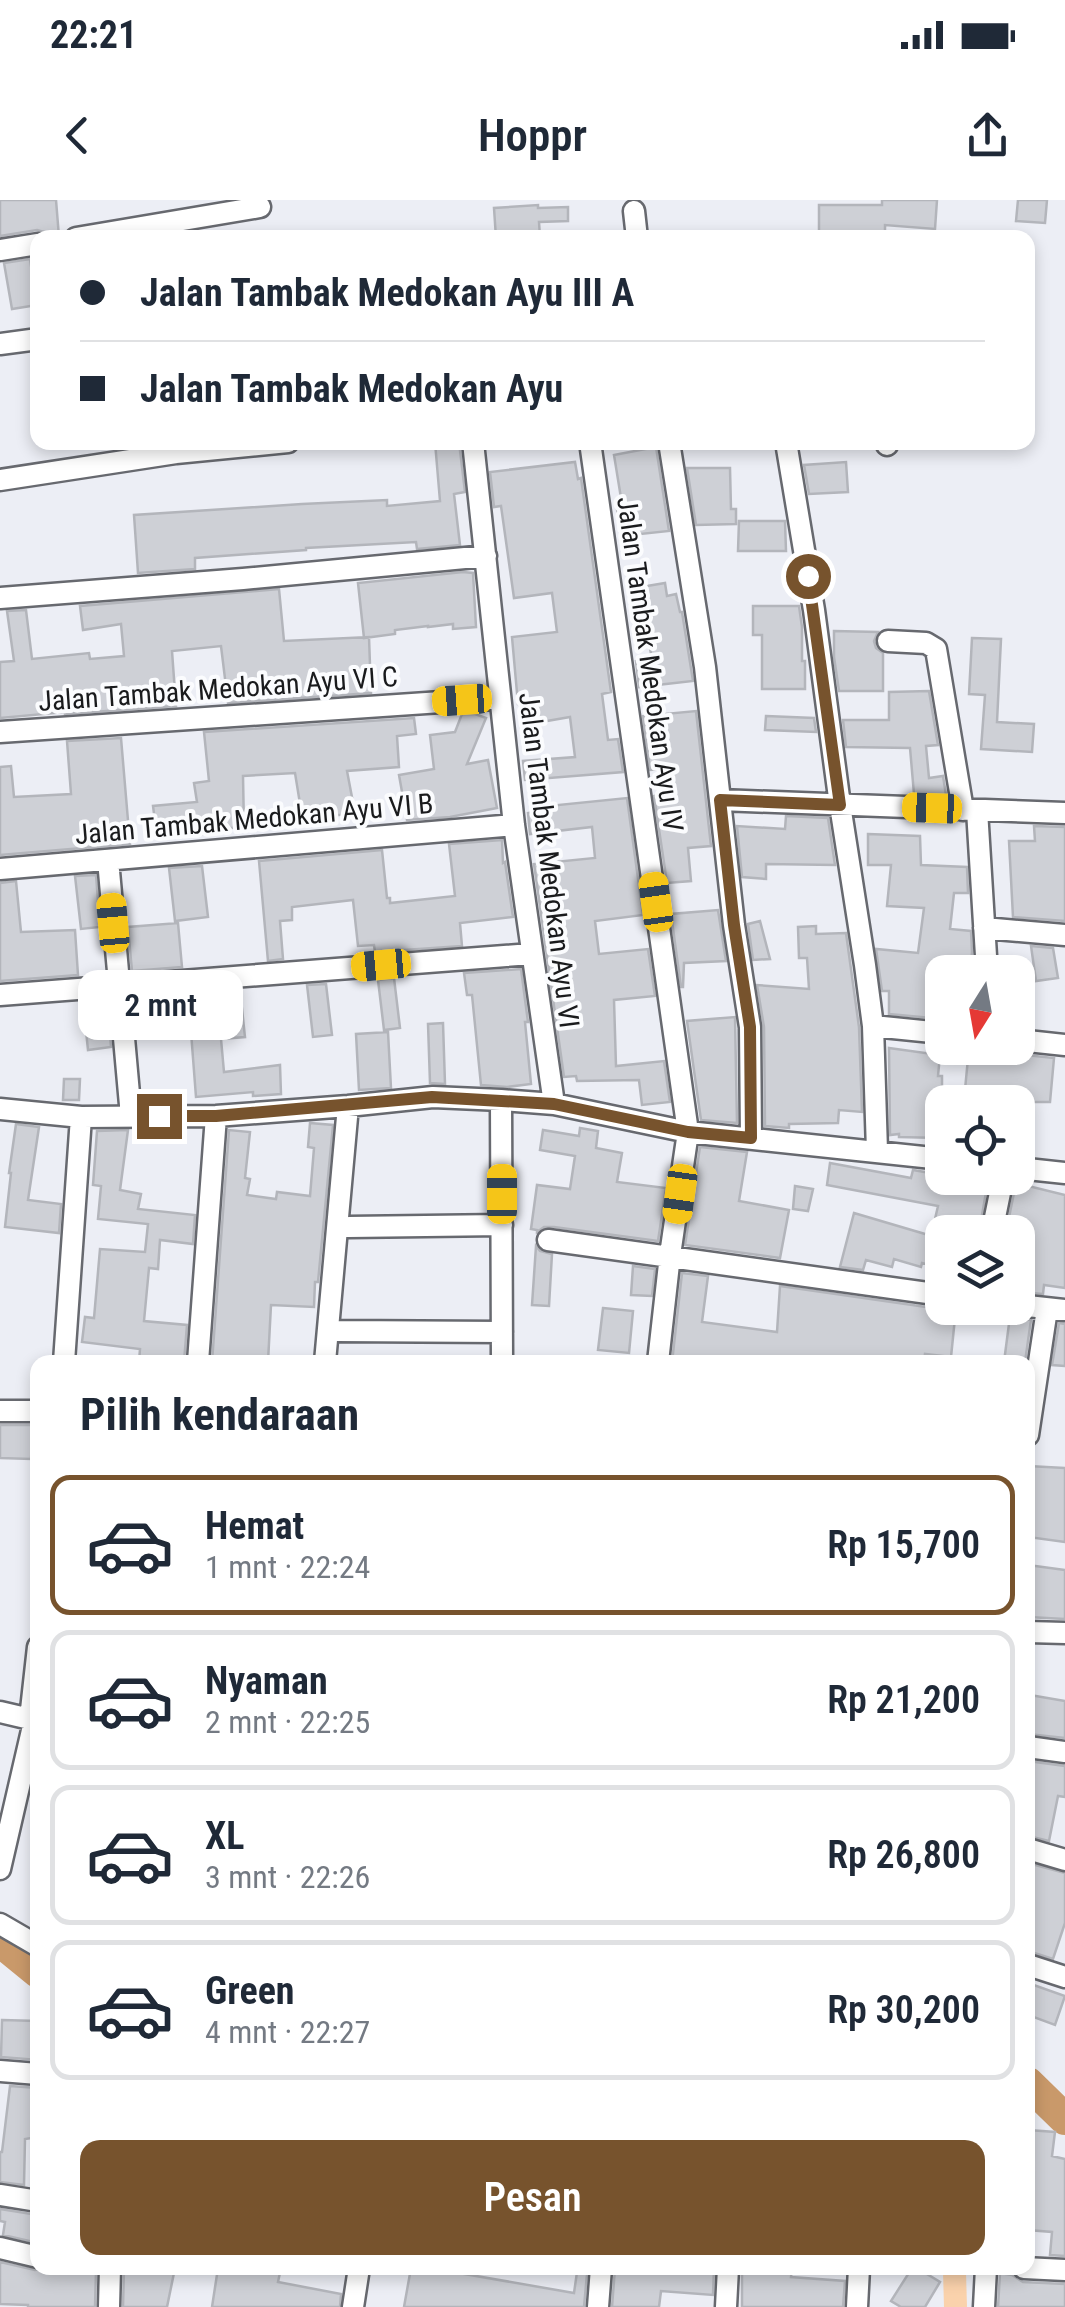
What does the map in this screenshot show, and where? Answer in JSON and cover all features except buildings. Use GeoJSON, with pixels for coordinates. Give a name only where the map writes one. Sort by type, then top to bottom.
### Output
{"type":"FeatureCollection","features":[{"type":"Feature","properties":{"kind":"street"},"geometry":{"type":"LineString","coordinates":[[123,230],[260,207]]}},
{"type":"Feature","properties":{"kind":"street"},"geometry":{"type":"LineString","coordinates":[[634,211],[635,230]]}},
{"type":"Feature","properties":{"kind":"street"},"geometry":{"type":"LineString","coordinates":[[0,250],[30,245]]}},
{"type":"Feature","properties":{"kind":"street"},"geometry":{"type":"LineString","coordinates":[[0,344],[30,340]]}},
{"type":"Feature","properties":{"kind":"street"},"geometry":{"type":"LineString","coordinates":[[0,480],[207,450]]}},
{"type":"Feature","properties":{"kind":"street","name":"Jalan Tambak Medokan Ayu VI"},"geometry":{"type":"LineString","coordinates":[[474,450],[514,825],[554,1104]]}},
{"type":"Feature","properties":{"kind":"street","name":"Jalan Tambak Medokan Ayu IV"},"geometry":{"type":"LineString","coordinates":[[591,450],[688,1132],[659,1355]]}},
{"type":"Feature","properties":{"kind":"street"},"geometry":{"type":"LineString","coordinates":[[670,450],[705,667],[734,925],[750,1027],[751,1138]]}},
{"type":"Feature","properties":{"kind":"street"},"geometry":{"type":"LineString","coordinates":[[787,450],[814,610],[872,1026],[877,1151]]}},
{"type":"Feature","properties":{"kind":"street"},"geometry":{"type":"LineString","coordinates":[[0,598],[486,556]]}},
{"type":"Feature","properties":{"kind":"street"},"geometry":{"type":"LineString","coordinates":[[888,642],[926,643],[936,650],[970,810],[986,955]]}},
{"type":"Feature","properties":{"kind":"street","name":"Jalan Tambak Medokan Ayu VI C"},"geometry":{"type":"LineString","coordinates":[[0,732],[500,698]]}},
{"type":"Feature","properties":{"kind":"street"},"geometry":{"type":"LineString","coordinates":[[720,800],[1065,813]]}},
{"type":"Feature","properties":{"kind":"street","name":"Jalan Tambak Medokan Ayu VI B"},"geometry":{"type":"LineString","coordinates":[[0,869],[514,825]]}},
{"type":"Feature","properties":{"kind":"street"},"geometry":{"type":"LineString","coordinates":[[108,860],[131,1116]]}},
{"type":"Feature","properties":{"kind":"street"},"geometry":{"type":"LineString","coordinates":[[984,928],[1065,935]]}},
{"type":"Feature","properties":{"kind":"street"},"geometry":{"type":"LineString","coordinates":[[0,995],[531,954]]}},
{"type":"Feature","properties":{"kind":"street"},"geometry":{"type":"LineString","coordinates":[[872,1026],[925,1031]]}},
{"type":"Feature","properties":{"kind":"street"},"geometry":{"type":"LineString","coordinates":[[1035,1042],[1065,1045]]}},
{"type":"Feature","properties":{"kind":"street"},"geometry":{"type":"LineString","coordinates":[[0,1109],[81,1117],[216,1116],[432,1097],[502,1100],[554,1104],[688,1132],[925,1157]]}},
{"type":"Feature","properties":{"kind":"street"},"geometry":{"type":"LineString","coordinates":[[502,1100],[502,1355]]}},
{"type":"Feature","properties":{"kind":"street"},"geometry":{"type":"LineString","coordinates":[[326,1355],[348,1106]]}},
{"type":"Feature","properties":{"kind":"street"},"geometry":{"type":"LineString","coordinates":[[199,1355],[216,1116]]}},
{"type":"Feature","properties":{"kind":"street"},"geometry":{"type":"LineString","coordinates":[[64,1355],[81,1117]]}},
{"type":"Feature","properties":{"kind":"street"},"geometry":{"type":"LineString","coordinates":[[1035,1170],[1065,1173]]}},
{"type":"Feature","properties":{"kind":"street"},"geometry":{"type":"LineString","coordinates":[[349,1227],[502,1225]]}},
{"type":"Feature","properties":{"kind":"street"},"geometry":{"type":"LineString","coordinates":[[548,1240],[925,1292]]}},
{"type":"Feature","properties":{"kind":"street"},"geometry":{"type":"LineString","coordinates":[[1035,1402],[1056,1310]]}},
{"type":"Feature","properties":{"kind":"street"},"geometry":{"type":"LineString","coordinates":[[338,1331],[502,1332]]}},
{"type":"Feature","properties":{"kind":"street"},"geometry":{"type":"LineString","coordinates":[[0,1410],[30,1411]]}},
{"type":"Feature","properties":{"kind":"street"},"geometry":{"type":"LineString","coordinates":[[1035,1632],[1065,1633]]}},
{"type":"Feature","properties":{"kind":"street"},"geometry":{"type":"LineString","coordinates":[[0,1712],[30,1719]]}},
{"type":"Feature","properties":{"kind":"street"},"geometry":{"type":"LineString","coordinates":[[0,1870],[30,1742]]}},
{"type":"Feature","properties":{"kind":"street"},"geometry":{"type":"LineString","coordinates":[[1035,1748],[1065,1752]]}},
{"type":"Feature","properties":{"kind":"street"},"geometry":{"type":"LineString","coordinates":[[1035,1852],[1065,1860]]}},
{"type":"Feature","properties":{"kind":"street"},"geometry":{"type":"LineString","coordinates":[[0,1924],[30,1941]]}},
{"type":"Feature","properties":{"kind":"street"},"geometry":{"type":"LineString","coordinates":[[1035,1967],[1065,1976]]}},
{"type":"Feature","properties":{"kind":"street"},"geometry":{"type":"LineString","coordinates":[[0,2072],[30,2074]]}},
{"type":"Feature","properties":{"kind":"street"},"geometry":{"type":"LineString","coordinates":[[0,2195],[30,2200]]}},
{"type":"Feature","properties":{"kind":"street"},"geometry":{"type":"LineString","coordinates":[[0,2248],[30,2255]]}},
{"type":"Feature","properties":{"kind":"street"},"geometry":{"type":"LineString","coordinates":[[1035,2269],[1065,2270]]}},
{"type":"Feature","properties":{"kind":"street"},"geometry":{"type":"LineString","coordinates":[[109,2307],[110,2275]]}},
{"type":"Feature","properties":{"kind":"street"},"geometry":{"type":"LineString","coordinates":[[353,2307],[358,2275]]}},
{"type":"Feature","properties":{"kind":"street"},"geometry":{"type":"LineString","coordinates":[[598,2307],[600,2275]]}},
{"type":"Feature","properties":{"kind":"street"},"geometry":{"type":"LineString","coordinates":[[726,2307],[728,2275]]}},
{"type":"Feature","properties":{"kind":"street"},"geometry":{"type":"LineString","coordinates":[[857,2307],[859,2275]]}},
{"type":"Feature","properties":{"kind":"street"},"geometry":{"type":"LineString","coordinates":[[984,2307],[986,2275]]}},
{"type":"Feature","properties":{"kind":"shaded area"},"geometry":{"type":"Polygon","coordinates":[[[943,2275],[966,2275],[967,2307],[944,2307],[943,2275]]]}},
{"type":"Feature","properties":{"kind":"waterway"},"geometry":{"type":"LineString","coordinates":[[0,1941],[30,1965]]}},
{"type":"Feature","properties":{"kind":"waterway"},"geometry":{"type":"LineString","coordinates":[[1035,2090],[1065,2119]]}},
{"type":"Feature","properties":{"kind":"route"},"geometry":{"type":"LineString","coordinates":[[159,1116],[216,1116],[432,1097],[554,1104],[688,1132],[751,1138],[750,1027],[720,800],[840,805],[808,576]]}}]}
